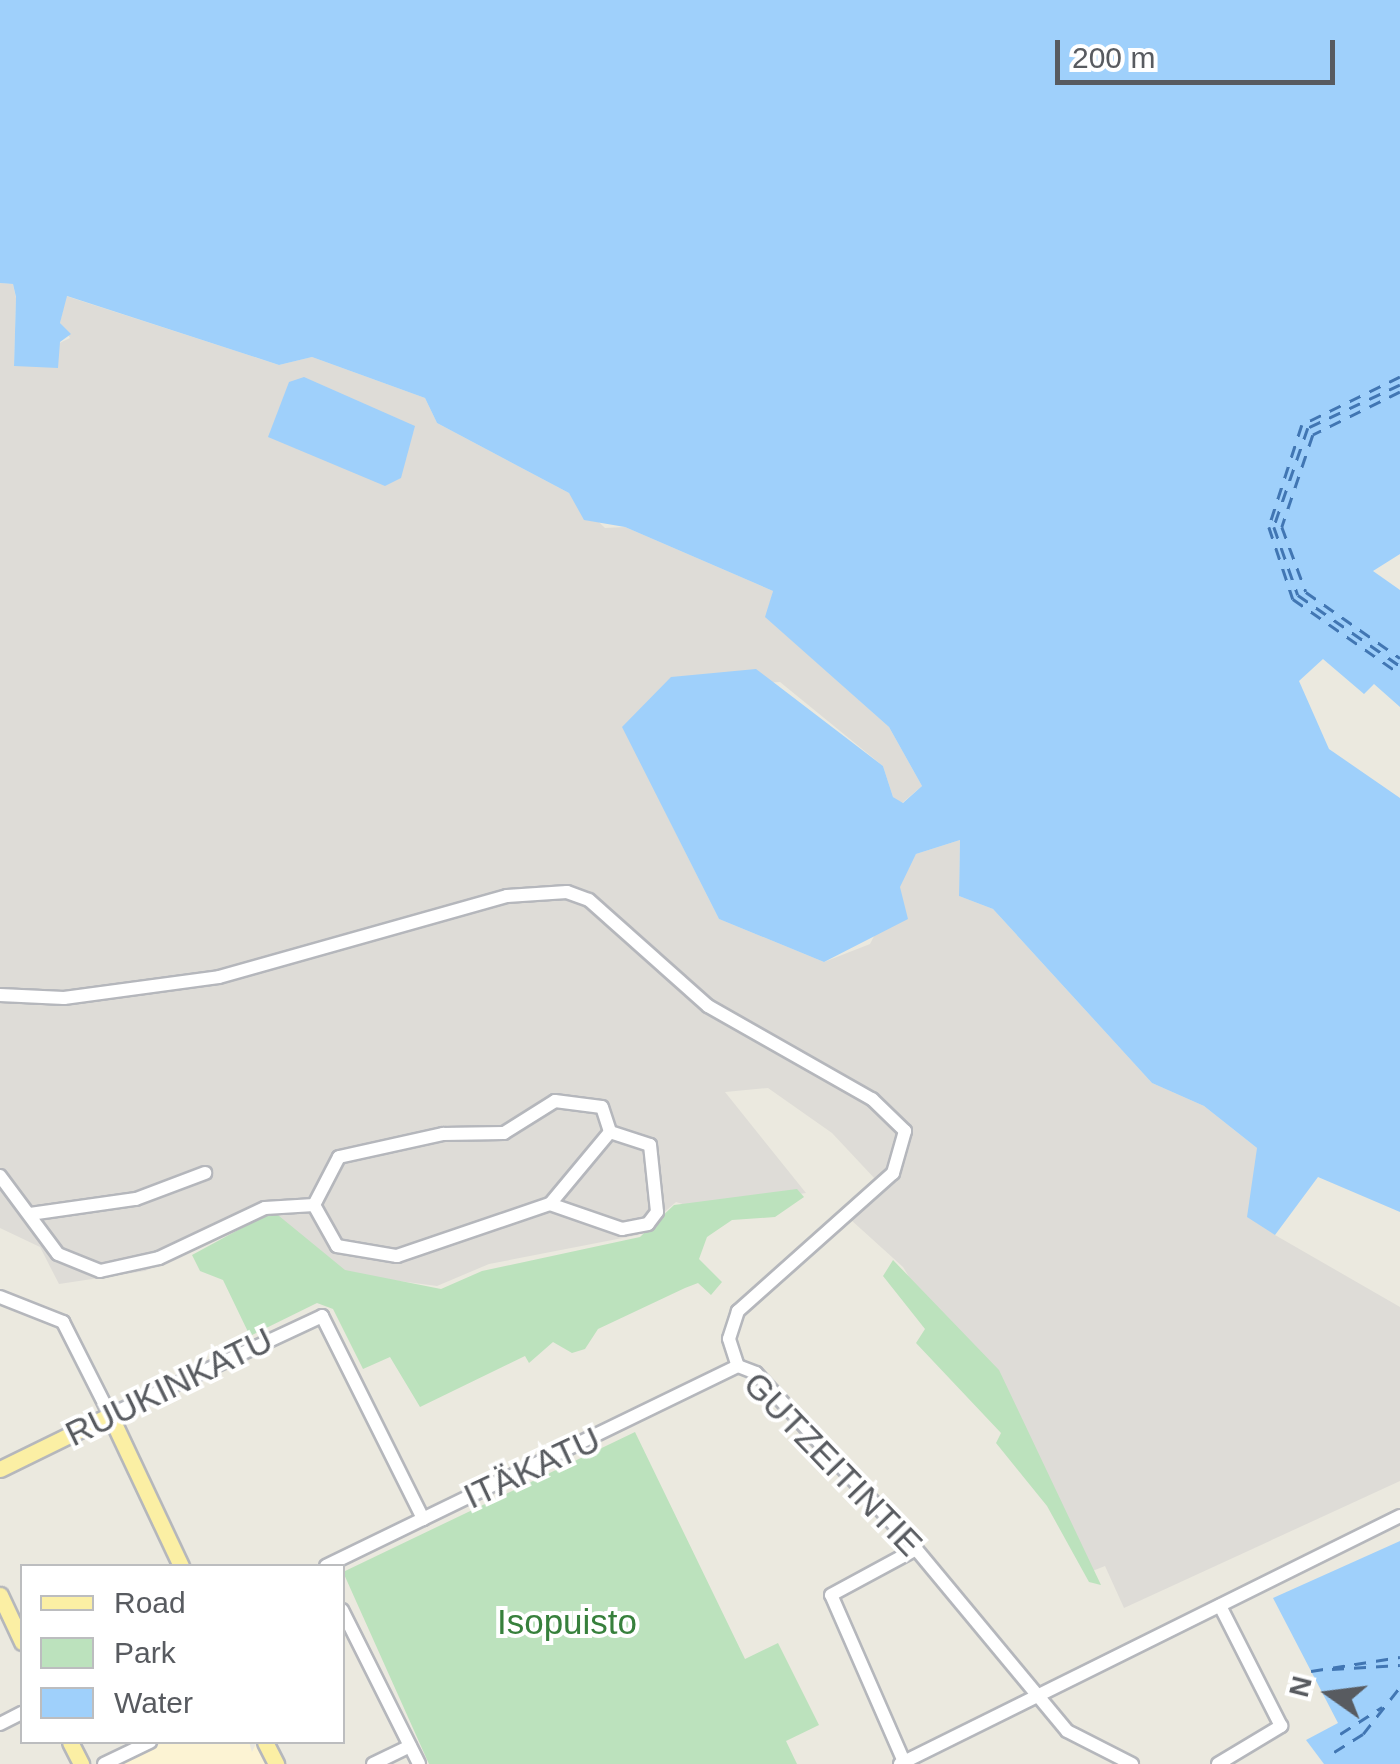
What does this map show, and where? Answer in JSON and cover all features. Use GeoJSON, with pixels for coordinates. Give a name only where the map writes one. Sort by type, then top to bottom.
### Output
{"type":"FeatureCollection","features":[{"type":"Feature","properties":{"kind":"main road","name":"RUUKINKATU"},"geometry":{"type":"LineString","coordinates":[[0,1469],[110,1416]]}},
{"type":"Feature","properties":{"kind":"main road"},"geometry":{"type":"LineString","coordinates":[[110,1416],[180,1564]]}},
{"type":"Feature","properties":{"kind":"main road"},"geometry":{"type":"LineString","coordinates":[[0,1595],[20,1638]]}},
{"type":"Feature","properties":{"kind":"street","name":"GUTZEITINTIE"},"geometry":{"type":"LineString","coordinates":[[0,995],[64,998],[219,977],[430,912],[568,892],[708,1006],[896,1116],[905,1150],[893,1173],[742,1304],[730,1329],[738,1366],[757,1374],[916,1549],[1074,1737],[1132,1764]]}},
{"type":"Feature","properties":{"kind":"street"},"geometry":{"type":"LineString","coordinates":[[314,1206],[339,1157],[442,1134],[504,1133],[554,1102],[602,1106],[610,1132],[652,1151],[658,1212],[648,1224],[622,1229],[550,1204]]}},
{"type":"Feature","properties":{"kind":"street"},"geometry":{"type":"LineString","coordinates":[[314,1206],[337,1246],[379,1256],[550,1204],[610,1132]]}},
{"type":"Feature","properties":{"kind":"street"},"geometry":{"type":"LineString","coordinates":[[30,1214],[136,1199],[205,1172]]}},
{"type":"Feature","properties":{"kind":"street"},"geometry":{"type":"LineString","coordinates":[[0,1176],[58,1254],[100,1271],[159,1258],[265,1208],[314,1206]]}},
{"type":"Feature","properties":{"kind":"street"},"geometry":{"type":"LineString","coordinates":[[0,1297],[64,1322],[110,1416]]}},
{"type":"Feature","properties":{"kind":"street","name":"RUUKINKATU"},"geometry":{"type":"LineString","coordinates":[[110,1416],[314,1318],[334,1330],[423,1519]]}},
{"type":"Feature","properties":{"kind":"street","name":"ITÄKATU"},"geometry":{"type":"LineString","coordinates":[[330,1564],[738,1366]]}},
{"type":"Feature","properties":{"kind":"street"},"geometry":{"type":"LineString","coordinates":[[916,1549],[832,1596],[903,1763],[1400,1516]]}},
{"type":"Feature","properties":{"kind":"street"},"geometry":{"type":"LineString","coordinates":[[1218,1764],[1281,1726],[1220,1606]]}},
{"type":"Feature","properties":{"kind":"street"},"geometry":{"type":"LineString","coordinates":[[345,1616],[419,1764]]}},
{"type":"Feature","properties":{"kind":"street"},"geometry":{"type":"LineString","coordinates":[[104,1764],[146,1744]]}},
{"type":"Feature","properties":{"kind":"street"},"geometry":{"type":"LineString","coordinates":[[373,1764],[410,1746]]}},
{"type":"Feature","properties":{"kind":"shaded area"},"geometry":{"type":"Polygon","coordinates":[[[0,283],[13,284],[16,298],[14,365],[70,338],[60,323],[66,296],[279,365],[312,357],[425,398],[437,423],[569,493],[605,528],[625,527],[773,591],[766,617],[889,727],[922,786],[902,803],[893,797],[883,766],[780,682],[663,689],[623,727],[719,919],[824,962],[870,944],[916,854],[960,840],[959,896],[993,909],[1152,1083],[1204,1106],[1257,1148],[1256,1194],[1275,1235],[1400,1307],[1400,1481],[1124,1608],[1105,1566],[1090,1572],[903,1267],[840,1210],[876,1180],[832,1133],[768,1088],[725,1092],[806,1193],[699,1209],[676,1202],[638,1235],[489,1264],[437,1286],[339,1273],[273,1221],[255,1219],[145,1271],[59,1284],[40,1247],[0,1228],[0,283]]]}},
{"type":"Feature","properties":{"kind":"shaded area"},"geometry":{"type":"Polygon","coordinates":[[[160,1744],[250,1744],[252,1752],[258,1744],[268,1764],[118,1764],[160,1744]]]}},
{"type":"Feature","properties":{"kind":"green space"},"geometry":{"type":"Polygon","coordinates":[[[797,1189],[804,1197],[775,1217],[732,1220],[707,1237],[699,1259],[722,1282],[711,1295],[698,1283],[685,1288],[598,1329],[585,1349],[572,1353],[553,1342],[529,1363],[525,1356],[420,1407],[390,1357],[363,1369],[333,1309],[317,1303],[250,1336],[223,1280],[200,1271],[192,1255],[273,1211],[345,1270],[441,1289],[482,1271],[640,1237],[674,1205],[797,1189]]]}},
{"type":"Feature","properties":{"kind":"green space"},"geometry":{"type":"Polygon","coordinates":[[[893,1260],[999,1370],[1101,1585],[1089,1582],[1047,1506],[996,1443],[1001,1433],[916,1343],[925,1329],[883,1276],[893,1260]]]}},
{"type":"Feature","properties":{"kind":"green space","name":"Isopuisto"},"geometry":{"type":"Polygon","coordinates":[[[635,1432],[745,1659],[778,1643],[819,1725],[786,1741],[797,1764],[429,1764],[345,1571],[635,1432]]]}},
{"type":"Feature","properties":{"kind":"water"},"geometry":{"type":"Polygon","coordinates":[[[0,0],[1400,0],[1400,554],[1373,571],[1400,590],[1400,707],[1374,684],[1364,694],[1323,659],[1299,681],[1329,749],[1400,798],[1400,1212],[1318,1177],[1275,1235],[1247,1217],[1257,1148],[1204,1106],[1152,1083],[993,909],[959,896],[960,840],[916,854],[900,887],[908,919],[824,962],[719,919],[622,727],[671,677],[756,669],[883,766],[893,797],[903,803],[922,786],[889,727],[765,617],[773,591],[625,527],[584,520],[569,493],[437,423],[425,398],[312,357],[279,365],[67,296],[60,323],[71,334],[60,342],[58,368],[14,366],[16,297],[13,284],[0,283],[0,0]]]}},
{"type":"Feature","properties":{"kind":"water"},"geometry":{"type":"Polygon","coordinates":[[[304,377],[415,426],[401,478],[385,486],[268,437],[289,382],[304,377]]]}},
{"type":"Feature","properties":{"kind":"water"},"geometry":{"type":"Polygon","coordinates":[[[1400,1541],[1400,1764],[1324,1764],[1306,1740],[1338,1723],[1273,1598],[1400,1541]]]}},
{"type":"Feature","properties":{"kind":"ferry route"},"geometry":{"type":"LineString","coordinates":[[1400,377],[1302,425],[1269,527],[1293,599],[1400,674]]}},
{"type":"Feature","properties":{"kind":"ferry route"},"geometry":{"type":"LineString","coordinates":[[1400,385],[1308,428],[1274,527],[1298,595],[1400,666]]}},
{"type":"Feature","properties":{"kind":"ferry route"},"geometry":{"type":"LineString","coordinates":[[1400,392],[1313,435],[1282,527],[1306,592],[1400,658]]}},
{"type":"Feature","properties":{"kind":"ferry route"},"geometry":{"type":"LineString","coordinates":[[1311,1671],[1400,1657]]}},
{"type":"Feature","properties":{"kind":"ferry route"},"geometry":{"type":"LineString","coordinates":[[1332,1669],[1400,1665]]}},
{"type":"Feature","properties":{"kind":"ferry route"},"geometry":{"type":"LineString","coordinates":[[1334,1752],[1363,1734],[1400,1687]]}},
{"type":"Feature","properties":{"kind":"ferry route"},"geometry":{"type":"LineString","coordinates":[[1340,1734],[1382,1707]]}}]}
